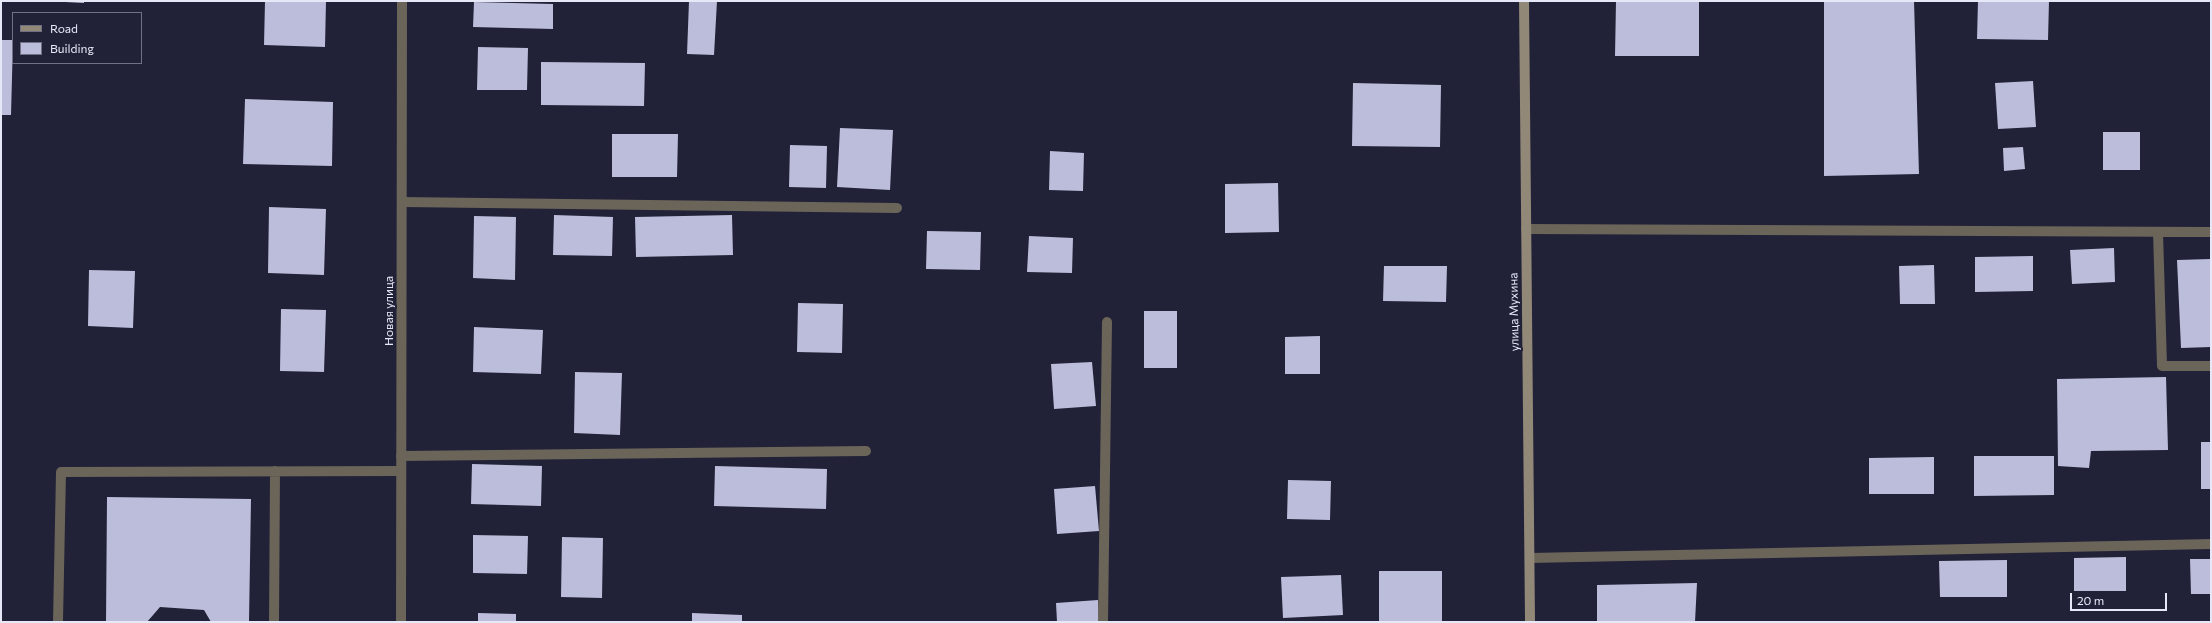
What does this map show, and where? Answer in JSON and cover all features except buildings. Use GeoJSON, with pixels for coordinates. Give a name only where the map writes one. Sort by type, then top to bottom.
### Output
{"type":"FeatureCollection","features":[{"type":"Feature","properties":{"kind":"main road","name":"улица Мухина"},"geometry":{"type":"LineString","coordinates":[[1524,1],[1530,622]]}},
{"type":"Feature","properties":{"kind":"street","name":"Новая улица"},"geometry":{"type":"LineString","coordinates":[[401,622],[402,1]]}},
{"type":"Feature","properties":{"kind":"street"},"geometry":{"type":"LineString","coordinates":[[402,202],[897,208]]}},
{"type":"Feature","properties":{"kind":"street"},"geometry":{"type":"LineString","coordinates":[[1526,229],[2211,232]]}},
{"type":"Feature","properties":{"kind":"street"},"geometry":{"type":"LineString","coordinates":[[2158,232],[2162,366],[2211,366]]}},
{"type":"Feature","properties":{"kind":"street"},"geometry":{"type":"LineString","coordinates":[[1102,622],[1107,322]]}},
{"type":"Feature","properties":{"kind":"street"},"geometry":{"type":"LineString","coordinates":[[401,456],[866,450]]}},
{"type":"Feature","properties":{"kind":"street"},"geometry":{"type":"LineString","coordinates":[[274,622],[276,471]]}},
{"type":"Feature","properties":{"kind":"street"},"geometry":{"type":"LineString","coordinates":[[58,622],[61,472],[401,471]]}},
{"type":"Feature","properties":{"kind":"street"},"geometry":{"type":"LineString","coordinates":[[1530,558],[2211,544]]}}]}
